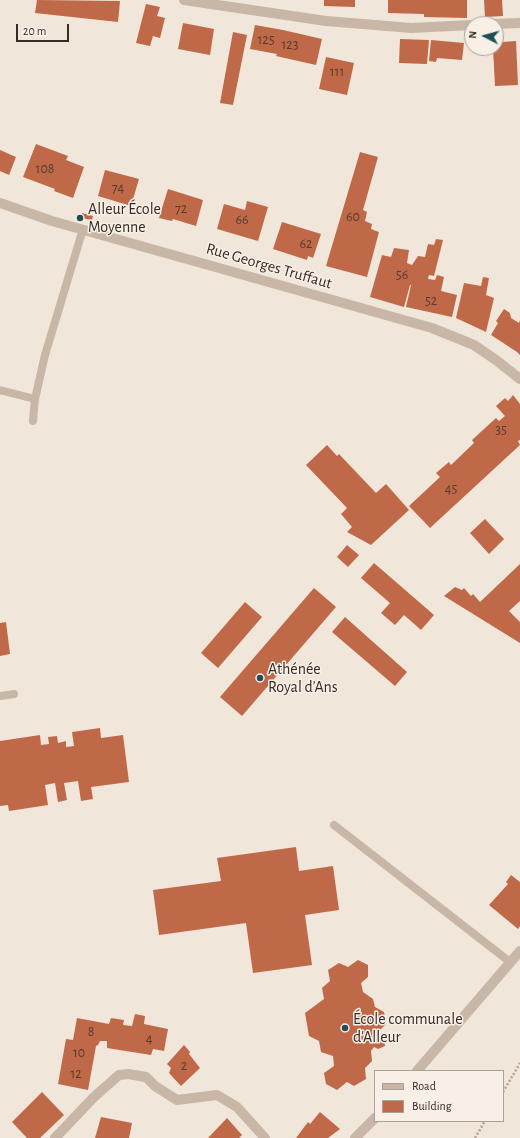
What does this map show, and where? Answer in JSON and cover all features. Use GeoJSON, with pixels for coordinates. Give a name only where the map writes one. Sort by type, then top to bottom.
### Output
{"type":"FeatureCollection","features":[{"type":"Feature","properties":{"kind":"street"},"geometry":{"type":"LineString","coordinates":[[184,0],[342,22],[411,28],[464,25]]}},
{"type":"Feature","properties":{"kind":"street"},"geometry":{"type":"LineString","coordinates":[[504,23],[520,22]]}},
{"type":"Feature","properties":{"kind":"street","name":"Rue Georges Truffaut"},"geometry":{"type":"LineString","coordinates":[[0,203],[52,221],[432,328],[474,345],[520,379]]}},
{"type":"Feature","properties":{"kind":"street"},"geometry":{"type":"LineString","coordinates":[[418,1070],[520,951]]}},
{"type":"Feature","properties":{"kind":"street"},"geometry":{"type":"LineString","coordinates":[[55,1138],[94,1097],[119,1075],[128,1074],[146,1077],[155,1086],[177,1100],[218,1095],[237,1107],[265,1138]]}},
{"type":"Feature","properties":{"kind":"street"},"geometry":{"type":"LineString","coordinates":[[355,1138],[374,1119]]}},
{"type":"Feature","properties":{"kind":"lane"},"geometry":{"type":"LineString","coordinates":[[33,421],[35,399],[45,355],[83,229]]}},
{"type":"Feature","properties":{"kind":"lane"},"geometry":{"type":"LineString","coordinates":[[0,390],[35,399]]}},
{"type":"Feature","properties":{"kind":"lane"},"geometry":{"type":"LineString","coordinates":[[0,696],[14,694]]}},
{"type":"Feature","properties":{"kind":"lane"},"geometry":{"type":"LineString","coordinates":[[334,825],[510,962]]}},
{"type":"Feature","properties":{"kind":"path"},"geometry":{"type":"LineString","coordinates":[[504,1090],[520,1063]]}},
{"type":"Feature","properties":{"kind":"path"},"geometry":{"type":"LineString","coordinates":[[475,1138],[485,1122]]}},
{"type":"Feature","properties":{"kind":"building"},"geometry":{"type":"Polygon","coordinates":[[[37,0],[120,1],[118,22],[35,13],[37,0]]]}},
{"type":"Feature","properties":{"kind":"building"},"geometry":{"type":"Polygon","coordinates":[[[324,0],[355,0],[355,7],[324,6],[324,0]]]}},
{"type":"Feature","properties":{"kind":"building"},"geometry":{"type":"Polygon","coordinates":[[[388,0],[467,0],[467,16],[464,16],[464,18],[424,17],[424,14],[388,13],[388,0]]]}},
{"type":"Feature","properties":{"kind":"building"},"geometry":{"type":"Polygon","coordinates":[[[484,0],[502,0],[503,16],[485,16],[484,0]]]}},
{"type":"Feature","properties":{"kind":"building"},"geometry":{"type":"Polygon","coordinates":[[[146,4],[160,7],[157,16],[165,18],[160,38],[153,36],[150,46],[136,43],[146,4]]]}},
{"type":"Feature","properties":{"kind":"building"},"geometry":{"type":"Polygon","coordinates":[[[183,23],[214,29],[210,55],[178,49],[183,23]]]}},
{"type":"Feature","properties":{"kind":"building"},"geometry":{"type":"Polygon","coordinates":[[[255,25],[322,39],[316,65],[276,56],[277,54],[250,49],[255,25]]]}},
{"type":"Feature","properties":{"kind":"building"},"geometry":{"type":"Polygon","coordinates":[[[233,32],[247,35],[233,105],[220,103],[233,32]]]}},
{"type":"Feature","properties":{"kind":"building"},"geometry":{"type":"Polygon","coordinates":[[[400,39],[429,40],[427,64],[399,63],[400,39]]]}},
{"type":"Feature","properties":{"kind":"building"},"geometry":{"type":"Polygon","coordinates":[[[431,40],[464,43],[462,60],[437,58],[436,62],[429,61],[431,40]]]}},
{"type":"Feature","properties":{"kind":"building"},"geometry":{"type":"Polygon","coordinates":[[[516,41],[518,85],[495,86],[493,56],[504,56],[504,42],[516,41]]]}},
{"type":"Feature","properties":{"kind":"building"},"geometry":{"type":"Polygon","coordinates":[[[326,57],[354,63],[347,95],[319,89],[326,57]]]}},
{"type":"Feature","properties":{"kind":"building"},"geometry":{"type":"Polygon","coordinates":[[[36,144],[68,156],[66,160],[84,167],[73,198],[54,191],[55,189],[23,177],[36,144]]]}},
{"type":"Feature","properties":{"kind":"building"},"geometry":{"type":"Polygon","coordinates":[[[0,150],[16,157],[9,175],[0,171],[0,150]]]}},
{"type":"Feature","properties":{"kind":"building"},"geometry":{"type":"Polygon","coordinates":[[[360,152],[378,157],[363,210],[367,212],[365,221],[372,224],[371,229],[379,232],[367,277],[326,266],[360,152]]]}},
{"type":"Feature","properties":{"kind":"building"},"geometry":{"type":"Polygon","coordinates":[[[105,170],[139,179],[131,206],[98,196],[105,170]]]}},
{"type":"Feature","properties":{"kind":"building"},"geometry":{"type":"Polygon","coordinates":[[[168,189],[203,200],[196,226],[173,219],[172,221],[159,218],[168,189]]]}},
{"type":"Feature","properties":{"kind":"building"},"geometry":{"type":"Polygon","coordinates":[[[247,201],[268,207],[258,241],[217,229],[224,204],[245,210],[247,201]]]}},
{"type":"Feature","properties":{"kind":"building"},"geometry":{"type":"Polygon","coordinates":[[[82,213],[93,216],[92,220],[81,218],[82,213]]]}},
{"type":"Feature","properties":{"kind":"building"},"geometry":{"type":"Polygon","coordinates":[[[282,222],[321,234],[313,258],[308,256],[307,260],[273,249],[282,222]]]}},
{"type":"Feature","properties":{"kind":"building"},"geometry":{"type":"Polygon","coordinates":[[[436,239],[443,240],[434,276],[429,275],[428,279],[435,280],[437,275],[444,277],[441,291],[457,295],[452,317],[406,307],[411,285],[404,307],[370,297],[382,255],[391,257],[394,248],[409,250],[407,263],[412,265],[418,256],[425,257],[428,244],[434,245],[436,239]]]}},
{"type":"Feature","properties":{"kind":"building"},"geometry":{"type":"Polygon","coordinates":[[[483,277],[489,278],[486,295],[494,298],[486,332],[456,318],[464,283],[481,286],[483,277]]]}},
{"type":"Feature","properties":{"kind":"building"},"geometry":{"type":"Polygon","coordinates":[[[504,309],[510,313],[511,318],[519,323],[520,320],[520,355],[491,335],[498,323],[496,321],[504,309]]]}},
{"type":"Feature","properties":{"kind":"building"},"geometry":{"type":"Polygon","coordinates":[[[513,395],[520,404],[520,440],[518,441],[520,445],[430,528],[409,506],[440,477],[436,473],[449,462],[451,465],[474,443],[472,440],[496,418],[499,421],[505,416],[496,406],[505,398],[508,401],[513,395]]]}},
{"type":"Feature","properties":{"kind":"building"},"geometry":{"type":"Polygon","coordinates":[[[327,445],[337,456],[339,454],[376,493],[386,484],[409,510],[371,545],[347,532],[352,527],[341,514],[347,508],[306,465],[327,445]]]}},
{"type":"Feature","properties":{"kind":"building"},"geometry":{"type":"Polygon","coordinates":[[[485,519],[504,539],[489,554],[470,533],[485,519]]]}},
{"type":"Feature","properties":{"kind":"building"},"geometry":{"type":"Polygon","coordinates":[[[347,545],[359,555],[348,567],[337,557],[347,545]]]}},
{"type":"Feature","properties":{"kind":"building"},"geometry":{"type":"Polygon","coordinates":[[[374,563],[434,615],[421,630],[404,615],[395,625],[381,613],[390,603],[361,578],[374,563]]]}},
{"type":"Feature","properties":{"kind":"building"},"geometry":{"type":"Polygon","coordinates":[[[520,564],[520,601],[509,611],[520,622],[520,643],[444,596],[455,587],[462,590],[464,588],[471,596],[473,594],[480,602],[520,564]]]}},
{"type":"Feature","properties":{"kind":"building"},"geometry":{"type":"Polygon","coordinates":[[[314,588],[336,607],[242,716],[220,697],[314,588]]]}},
{"type":"Feature","properties":{"kind":"building"},"geometry":{"type":"Polygon","coordinates":[[[245,602],[262,617],[218,668],[201,653],[245,602]]]}},
{"type":"Feature","properties":{"kind":"building"},"geometry":{"type":"Polygon","coordinates":[[[345,617],[407,672],[395,686],[332,632],[345,617]]]}},
{"type":"Feature","properties":{"kind":"building"},"geometry":{"type":"Polygon","coordinates":[[[6,622],[10,654],[0,656],[0,623],[6,622]]]}},
{"type":"Feature","properties":{"kind":"building"},"geometry":{"type":"Polygon","coordinates":[[[100,728],[101,738],[123,735],[129,782],[91,787],[93,799],[81,801],[78,781],[64,783],[67,800],[58,802],[55,783],[45,785],[48,805],[9,811],[8,805],[0,806],[0,741],[40,735],[41,745],[49,744],[48,737],[57,736],[58,743],[66,741],[66,747],[74,746],[72,732],[100,728]]]}},
{"type":"Feature","properties":{"kind":"building"},"geometry":{"type":"Polygon","coordinates":[[[296,847],[299,871],[333,866],[339,910],[305,915],[312,965],[253,973],[246,923],[159,935],[153,890],[221,881],[217,858],[296,847]]]}},
{"type":"Feature","properties":{"kind":"building"},"geometry":{"type":"Polygon","coordinates":[[[511,875],[520,882],[520,926],[518,929],[489,905],[508,884],[506,882],[511,875]]]}},
{"type":"Feature","properties":{"kind":"building","name":"École communale d'Alleur"},"geometry":{"type":"Polygon","coordinates":[[[358,960],[368,965],[368,977],[361,983],[363,992],[373,999],[375,1007],[384,1012],[386,1024],[378,1032],[378,1037],[384,1038],[385,1046],[378,1049],[374,1047],[371,1051],[372,1061],[365,1068],[366,1079],[354,1086],[347,1082],[337,1090],[326,1084],[324,1073],[334,1066],[333,1056],[321,1052],[319,1041],[309,1036],[305,1013],[324,999],[322,988],[330,981],[328,970],[339,963],[348,967],[358,960]]]}},
{"type":"Feature","properties":{"kind":"building"},"geometry":{"type":"Polygon","coordinates":[[[135,1014],[145,1016],[144,1024],[168,1029],[164,1051],[153,1049],[151,1055],[107,1048],[107,1041],[100,1041],[96,1046],[88,1090],[58,1084],[66,1039],[73,1040],[77,1018],[109,1024],[111,1018],[124,1020],[123,1025],[132,1026],[135,1014]]]}},
{"type":"Feature","properties":{"kind":"building"},"geometry":{"type":"Polygon","coordinates":[[[184,1045],[200,1068],[181,1086],[169,1073],[171,1068],[167,1064],[184,1045]]]}},
{"type":"Feature","properties":{"kind":"building"},"geometry":{"type":"Polygon","coordinates":[[[42,1092],[64,1115],[40,1138],[27,1138],[12,1122],[42,1092]]]}},
{"type":"Feature","properties":{"kind":"building"},"geometry":{"type":"Polygon","coordinates":[[[320,1112],[340,1129],[328,1138],[296,1138],[308,1122],[310,1124],[320,1112]]]}},
{"type":"Feature","properties":{"kind":"building"},"geometry":{"type":"Polygon","coordinates":[[[101,1117],[132,1123],[129,1138],[95,1138],[101,1117]]]}},
{"type":"Feature","properties":{"kind":"building"},"geometry":{"type":"Polygon","coordinates":[[[227,1118],[242,1135],[239,1138],[208,1138],[227,1118]]]}},
{"type":"Feature","properties":{"kind":"place","name":"Alleur École Moyenne"},"geometry":{"type":"Point","coordinates":[80,218]}},
{"type":"Feature","properties":{"kind":"place","name":"Athénée Royal d’Ans"},"geometry":{"type":"Point","coordinates":[260,678]}},
{"type":"Feature","properties":{"kind":"place","name":"École communale d'Alleur"},"geometry":{"type":"Point","coordinates":[345,1028]}}]}
